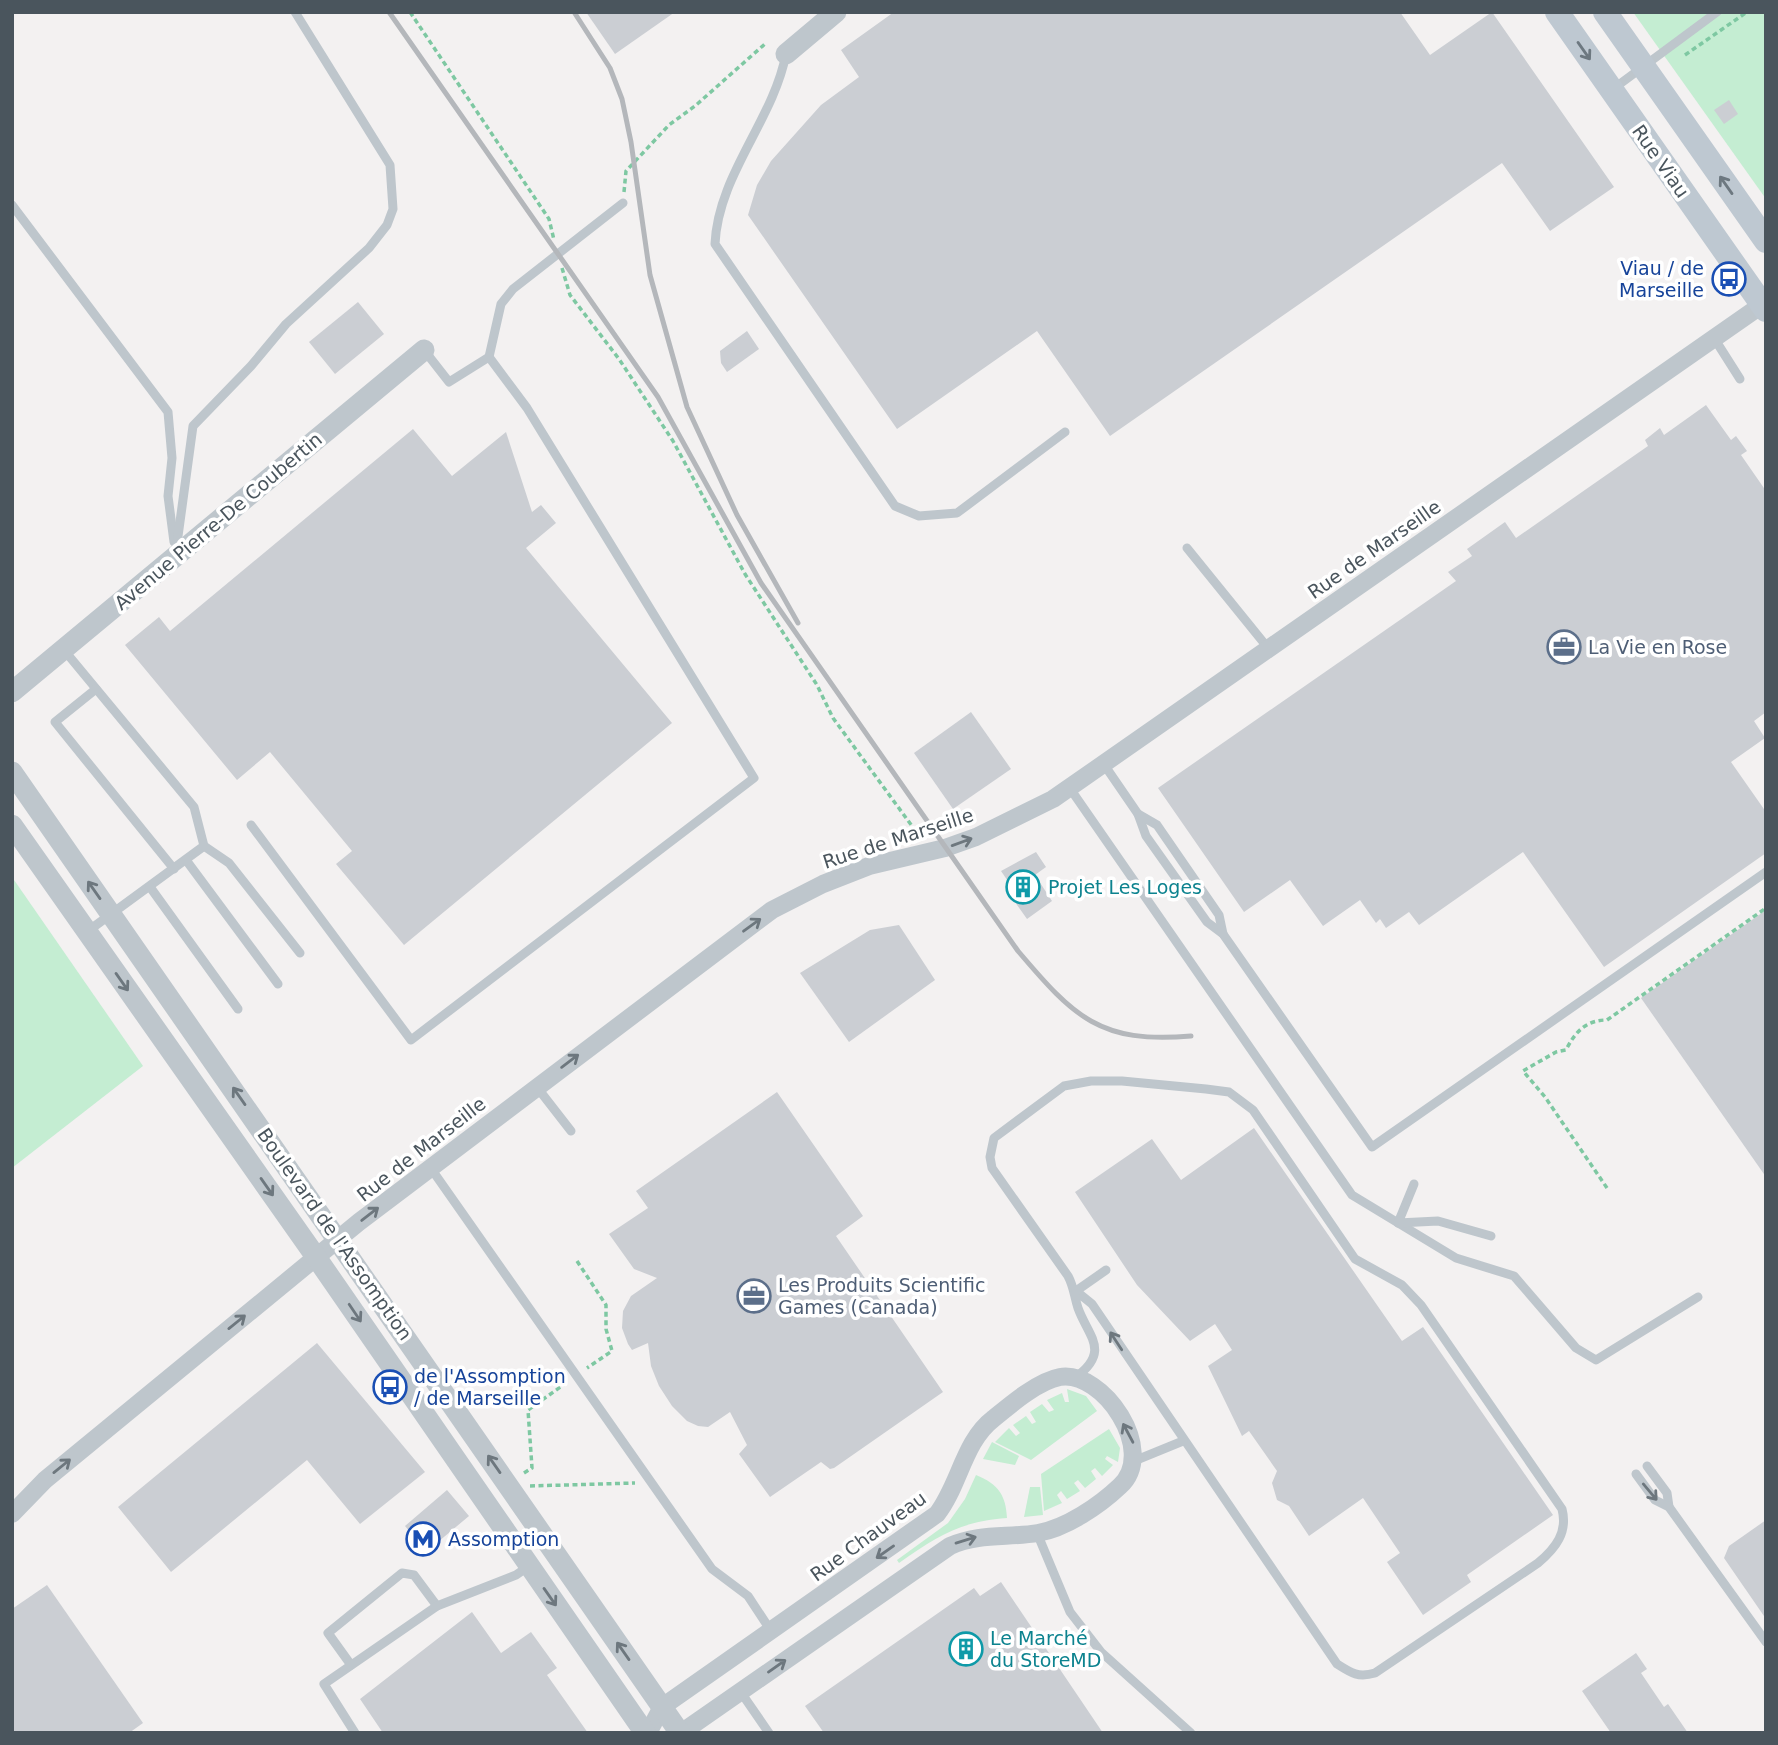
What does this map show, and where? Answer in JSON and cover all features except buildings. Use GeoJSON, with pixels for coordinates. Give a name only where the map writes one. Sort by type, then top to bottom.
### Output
{"type":"FeatureCollection","features":[{"type":"Feature","properties":{"kind":"main road","name":"Rue Viau"},"geometry":{"type":"LineString","coordinates":[[1557,12],[1764,306]]}},
{"type":"Feature","properties":{"kind":"main road","name":"Rue Viau"},"geometry":{"type":"LineString","coordinates":[[1605,12],[1766,240]]}},
{"type":"Feature","properties":{"kind":"street"},"geometry":{"type":"LineString","coordinates":[[786,54],[835,12]]}},
{"type":"Feature","properties":{"kind":"street","name":"Rue de Marseille"},"geometry":{"type":"LineString","coordinates":[[12,1514],[44,1480],[339,1238],[536,1086],[772,910],[847,874],[931,851],[1002,826],[1069,787],[1714,338],[1764,306]]}},
{"type":"Feature","properties":{"kind":"street","name":"Avenue Pierre-De Coubertin"},"geometry":{"type":"LineString","coordinates":[[12,692],[424,350]]}},
{"type":"Feature","properties":{"kind":"street","name":"Boulevard de l'Assomption"},"geometry":{"type":"LineString","coordinates":[[12,772],[339,1238],[680,1733]]}},
{"type":"Feature","properties":{"kind":"street","name":"Boulevard de l'Assomption"},"geometry":{"type":"LineString","coordinates":[[12,825],[646,1733]]}},
{"type":"Feature","properties":{"kind":"street","name":"Rue Chauveau"},"geometry":{"type":"LineString","coordinates":[[646,1733],[662,1707],[937,1514],[948,1498],[979,1434],[992,1420],[1044,1383],[1061,1377],[1076,1377]]}},
{"type":"Feature","properties":{"kind":"street"},"geometry":{"type":"LineString","coordinates":[[680,1733],[950,1546],[970,1537],[1037,1533],[1060,1527],[1113,1491],[1127,1478],[1134,1461],[1130,1433],[1098,1389],[1076,1377]]}},
{"type":"Feature","properties":{"kind":"lane"},"geometry":{"type":"LineString","coordinates":[[175,556],[193,426],[286,324],[369,248],[387,225],[393,209],[390,165],[295,12]]}},
{"type":"Feature","properties":{"kind":"lane"},"geometry":{"type":"LineString","coordinates":[[1611,90],[1717,12]]}},
{"type":"Feature","properties":{"kind":"lane"},"geometry":{"type":"LineString","coordinates":[[786,54],[781,81],[726,192],[716,223],[715,244],[895,506],[919,516],[957,513],[1065,432]]}},
{"type":"Feature","properties":{"kind":"lane"},"geometry":{"type":"LineString","coordinates":[[251,825],[411,1040],[754,778],[527,408],[489,356],[491,336],[501,304],[513,289],[623,203]]}},
{"type":"Feature","properties":{"kind":"lane"},"geometry":{"type":"LineString","coordinates":[[12,205],[168,412],[172,457],[168,496],[175,556]]}},
{"type":"Feature","properties":{"kind":"lane"},"geometry":{"type":"LineString","coordinates":[[1714,338],[1740,379]]}},
{"type":"Feature","properties":{"kind":"lane"},"geometry":{"type":"LineString","coordinates":[[424,350],[449,382],[489,356]]}},
{"type":"Feature","properties":{"kind":"lane"},"geometry":{"type":"LineString","coordinates":[[1187,548],[1268,648]]}},
{"type":"Feature","properties":{"kind":"lane"},"geometry":{"type":"LineString","coordinates":[[63,649],[194,807],[204,846],[229,863],[300,953]]}},
{"type":"Feature","properties":{"kind":"lane"},"geometry":{"type":"LineString","coordinates":[[96,689],[55,722],[174,869]]}},
{"type":"Feature","properties":{"kind":"lane"},"geometry":{"type":"LineString","coordinates":[[1103,763],[1138,814],[1146,836],[1176,879],[1207,922],[1223,934],[1373,1147],[1766,872]]}},
{"type":"Feature","properties":{"kind":"lane"},"geometry":{"type":"LineString","coordinates":[[1069,787],[1352,1195],[1456,1258],[1514,1276],[1576,1348],[1596,1360],[1698,1297]]}},
{"type":"Feature","properties":{"kind":"lane"},"geometry":{"type":"LineString","coordinates":[[1138,814],[1157,824],[1219,915],[1223,934]]}},
{"type":"Feature","properties":{"kind":"lane"},"geometry":{"type":"LineString","coordinates":[[87,932],[204,846]]}},
{"type":"Feature","properties":{"kind":"lane"},"geometry":{"type":"LineString","coordinates":[[186,860],[278,984]]}},
{"type":"Feature","properties":{"kind":"lane"},"geometry":{"type":"LineString","coordinates":[[150,887],[238,1009]]}},
{"type":"Feature","properties":{"kind":"lane"},"geometry":{"type":"LineString","coordinates":[[1091,1081],[1122,1081],[1229,1092],[1252,1110],[1355,1259],[1402,1285],[1421,1305],[1562,1509],[1565,1522],[1553,1550],[1538,1563],[1375,1673],[1364,1676],[1352,1674],[1338,1664],[1183,1441],[1092,1304],[1076,1291],[992,1168],[990,1157],[994,1138],[1064,1086],[1091,1081]]}},
{"type":"Feature","properties":{"kind":"lane"},"geometry":{"type":"LineString","coordinates":[[536,1086],[571,1130]]}},
{"type":"Feature","properties":{"kind":"lane"},"geometry":{"type":"LineString","coordinates":[[430,1167],[712,1569],[748,1596],[771,1631]]}},
{"type":"Feature","properties":{"kind":"lane"},"geometry":{"type":"LineString","coordinates":[[1398,1223],[1414,1184]]}},
{"type":"Feature","properties":{"kind":"lane"},"geometry":{"type":"LineString","coordinates":[[1398,1223],[1438,1221],[1491,1236]]}},
{"type":"Feature","properties":{"kind":"lane"},"geometry":{"type":"LineString","coordinates":[[1076,1291],[1106,1270]]}},
{"type":"Feature","properties":{"kind":"lane"},"geometry":{"type":"LineString","coordinates":[[1076,1291],[1078,1308],[1087,1323],[1095,1349],[1091,1363],[1076,1377]]}},
{"type":"Feature","properties":{"kind":"lane"},"geometry":{"type":"LineString","coordinates":[[1134,1461],[1183,1441]]}},
{"type":"Feature","properties":{"kind":"lane"},"geometry":{"type":"LineString","coordinates":[[1647,1466],[1667,1493],[1669,1507],[1766,1642]]}},
{"type":"Feature","properties":{"kind":"lane"},"geometry":{"type":"LineString","coordinates":[[1636,1474],[1655,1500],[1669,1507]]}},
{"type":"Feature","properties":{"kind":"lane"},"geometry":{"type":"LineString","coordinates":[[1037,1533],[1070,1612],[1101,1652],[1191,1733]]}},
{"type":"Feature","properties":{"kind":"lane"},"geometry":{"type":"LineString","coordinates":[[355,1733],[324,1684],[437,1606],[516,1575],[529,1566]]}},
{"type":"Feature","properties":{"kind":"lane"},"geometry":{"type":"LineString","coordinates":[[351,1665],[328,1633],[402,1573],[414,1576],[437,1606]]}},
{"type":"Feature","properties":{"kind":"lane"},"geometry":{"type":"LineString","coordinates":[[740,1691],[769,1733]]}},
{"type":"Feature","properties":{"kind":"path"},"geometry":{"type":"LineString","coordinates":[[410,12],[549,219],[570,295],[619,359],[673,441],[745,574],[817,685],[833,718],[931,851]]}},
{"type":"Feature","properties":{"kind":"path"},"geometry":{"type":"LineString","coordinates":[[1674,62],[1747,12]]}},
{"type":"Feature","properties":{"kind":"path"},"geometry":{"type":"LineString","coordinates":[[623,203],[626,172],[669,125],[695,106],[766,43]]}},
{"type":"Feature","properties":{"kind":"path"},"geometry":{"type":"LineString","coordinates":[[1607,1188],[1545,1097],[1523,1072],[1556,1052],[1566,1050],[1574,1034],[1593,1020],[1607,1020],[1766,908]]}},
{"type":"Feature","properties":{"kind":"path"},"geometry":{"type":"LineString","coordinates":[[577,1261],[606,1306],[606,1329],[612,1351],[587,1368]]}},
{"type":"Feature","properties":{"kind":"path"},"geometry":{"type":"LineString","coordinates":[[519,1476],[532,1468],[528,1410],[567,1382]]}},
{"type":"Feature","properties":{"kind":"path"},"geometry":{"type":"LineString","coordinates":[[528,1486],[638,1483]]}},
{"type":"Feature","properties":{"kind":"green space"},"geometry":{"type":"Polygon","coordinates":[[[1633,12],[1766,12],[1766,199],[1633,12]]]}},
{"type":"Feature","properties":{"kind":"green space"},"geometry":{"type":"Polygon","coordinates":[[[12,877],[143,1066],[12,1168],[12,877]]]}},
{"type":"Feature","properties":{"kind":"green space"},"geometry":{"type":"Polygon","coordinates":[[[1067,1389],[1086,1396],[1097,1411],[1031,1460],[995,1442],[1009,1428],[1016,1436],[1020,1433],[1013,1425],[1026,1416],[1032,1424],[1036,1422],[1030,1412],[1042,1404],[1049,1412],[1054,1410],[1047,1400],[1062,1393],[1065,1402],[1069,1402],[1067,1389]]]}},
{"type":"Feature","properties":{"kind":"green space"},"geometry":{"type":"Polygon","coordinates":[[[1109,1429],[1120,1448],[1118,1462],[1107,1456],[1105,1459],[1113,1465],[1102,1476],[1095,1468],[1091,1471],[1096,1479],[1085,1488],[1078,1480],[1074,1483],[1080,1491],[1067,1499],[1061,1491],[1057,1495],[1062,1503],[1044,1511],[1041,1474],[1109,1429]]]}},
{"type":"Feature","properties":{"kind":"green space"},"geometry":{"type":"Polygon","coordinates":[[[992,1442],[1019,1456],[1015,1465],[983,1459],[992,1442]]]}},
{"type":"Feature","properties":{"kind":"green space"},"geometry":{"type":"Polygon","coordinates":[[[976,1475],[990,1482],[999,1491],[1005,1503],[1007,1518],[975,1523],[949,1532],[899,1563],[897,1560],[948,1523],[965,1499],[976,1475]]]}},
{"type":"Feature","properties":{"kind":"green space"},"geometry":{"type":"Polygon","coordinates":[[[1030,1487],[1040,1487],[1043,1515],[1024,1517],[1030,1487]]]}},
{"type":"Feature","properties":{"kind":"railway"},"geometry":{"type":"LineString","coordinates":[[389,12],[658,397],[761,583],[1018,951],[1056,993],[1091,1021],[1111,1030],[1133,1035],[1191,1036]]}},
{"type":"Feature","properties":{"kind":"railway"},"geometry":{"type":"LineString","coordinates":[[574,12],[610,68],[622,99],[631,142],[650,275],[687,407],[737,515],[798,623]]}},
{"type":"Feature","properties":{"kind":"place","name":"Viau / de Marseille"},"geometry":{"type":"Point","coordinates":[1729,279]}},
{"type":"Feature","properties":{"kind":"place","name":"La Vie en Rose"},"geometry":{"type":"Point","coordinates":[1564,647]}},
{"type":"Feature","properties":{"kind":"place","name":"Projet Les Loges"},"geometry":{"type":"Point","coordinates":[1023,887]}},
{"type":"Feature","properties":{"kind":"place","name":"Les Produits Scientific Games (Canada)"},"geometry":{"type":"Point","coordinates":[754,1296]}},
{"type":"Feature","properties":{"kind":"place","name":"de l'Assomption / de Marseille"},"geometry":{"type":"Point","coordinates":[390,1387]}},
{"type":"Feature","properties":{"kind":"place","name":"Assomption"},"geometry":{"type":"Point","coordinates":[423,1539]}},
{"type":"Feature","properties":{"kind":"place","name":"Le Marché du StoreMD"},"geometry":{"type":"Point","coordinates":[966,1649]}}]}
